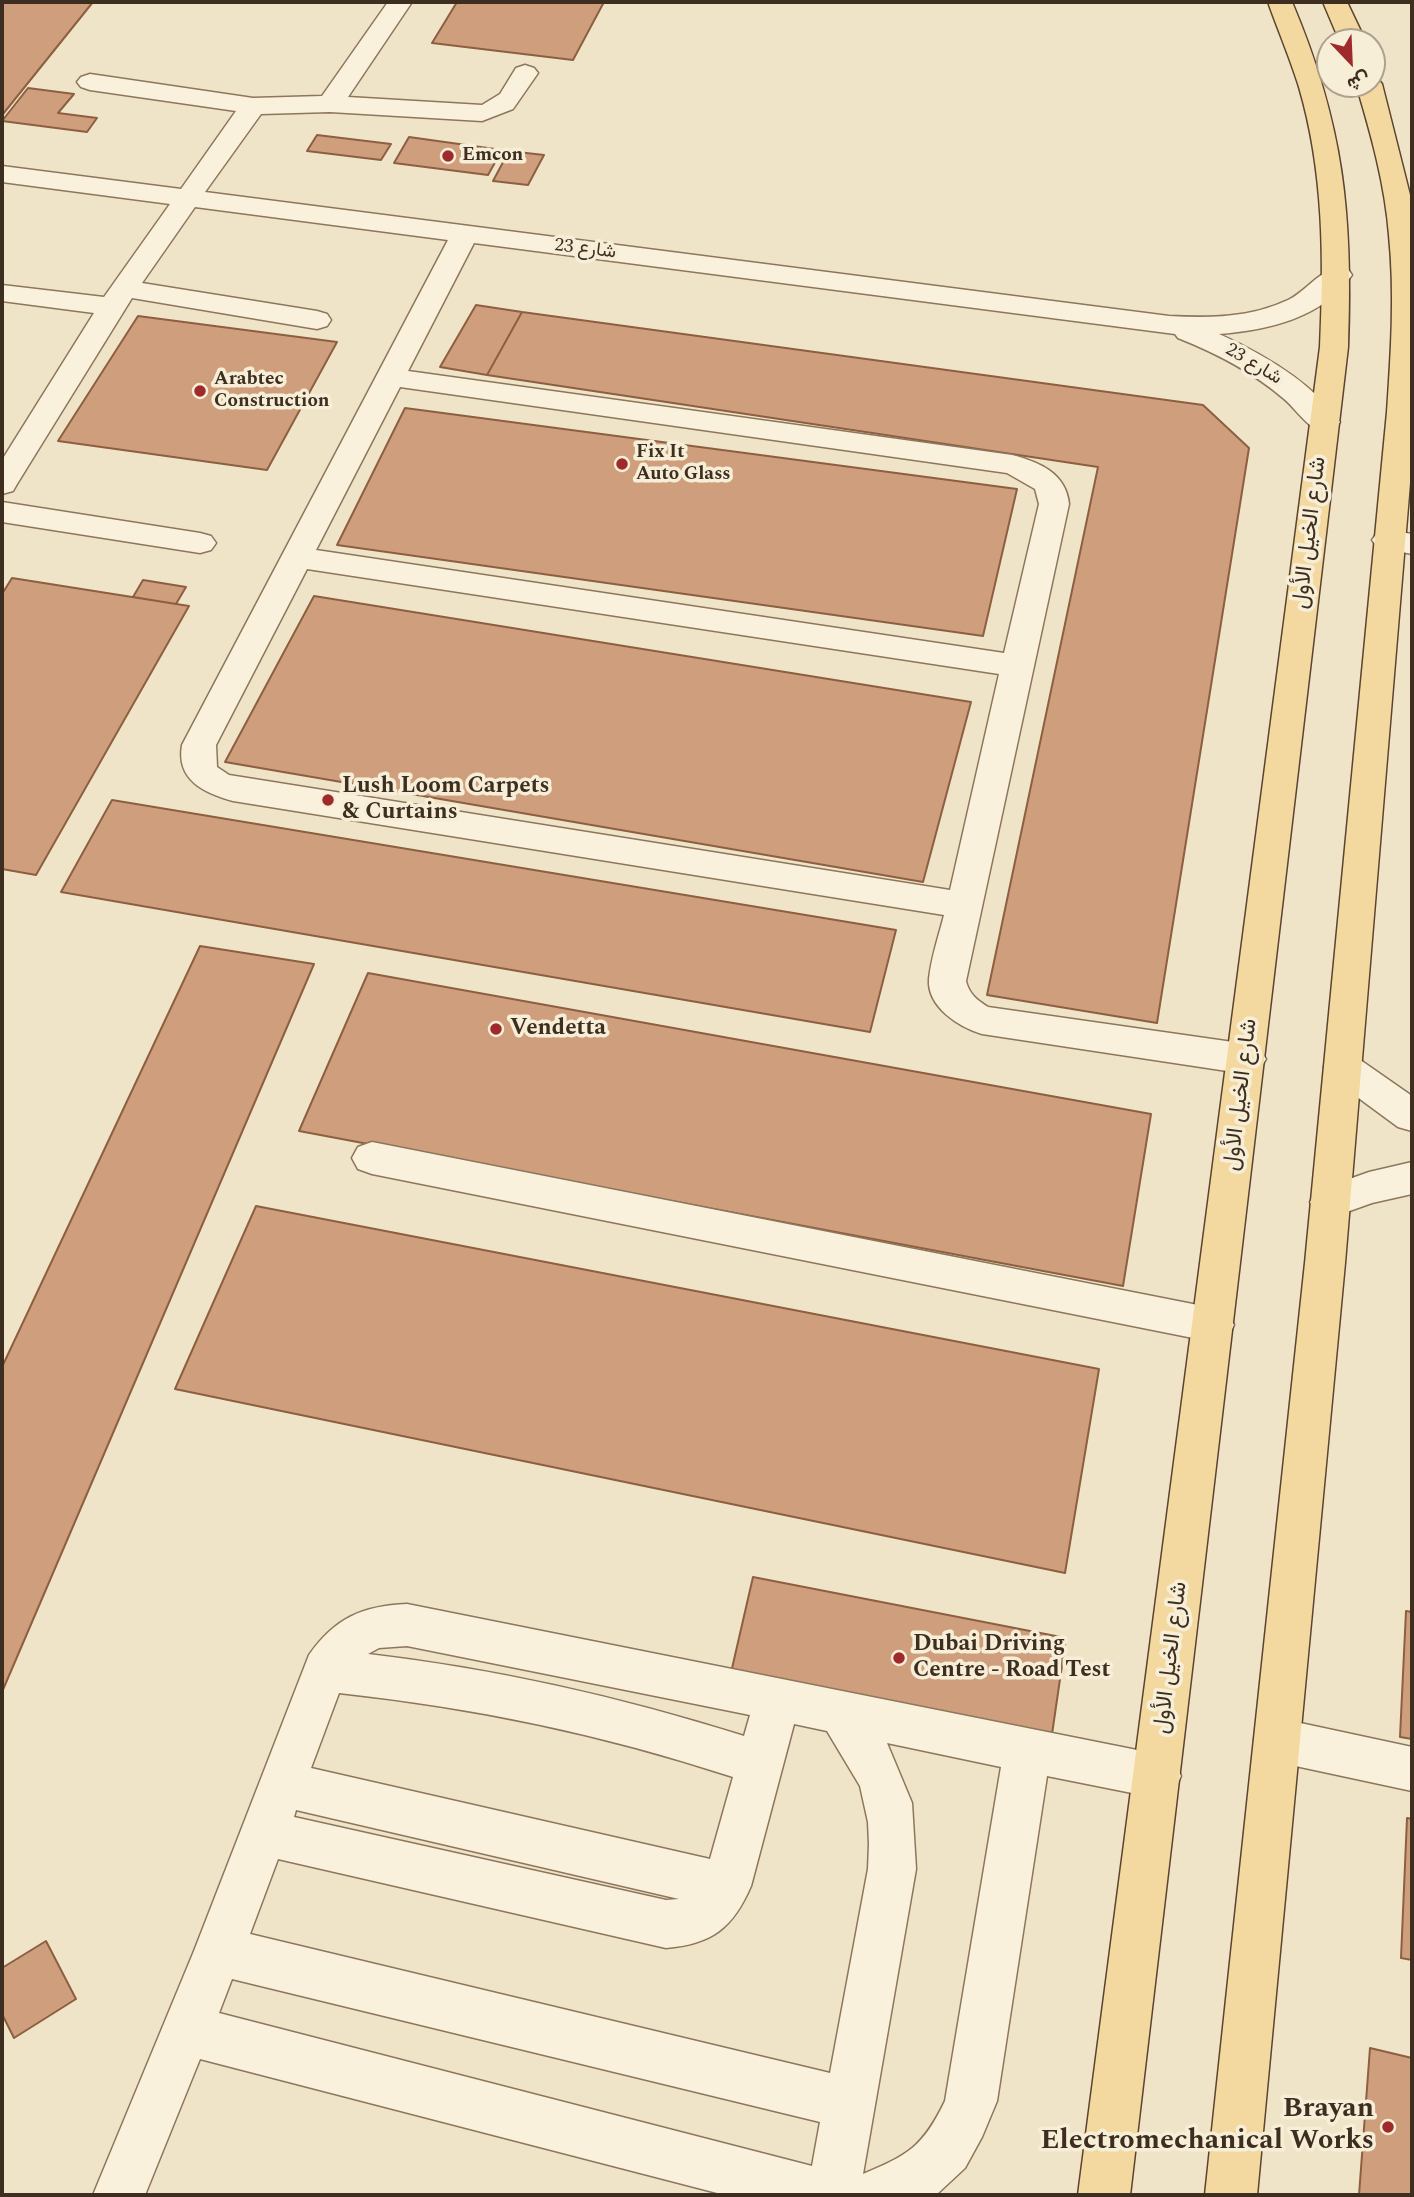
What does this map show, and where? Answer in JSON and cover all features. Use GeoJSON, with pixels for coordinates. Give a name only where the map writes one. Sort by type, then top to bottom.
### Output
{"type":"FeatureCollection","features":[{"type":"Feature","properties":{"kind":"main road","name":"شارع الخيل الأول"},"geometry":{"type":"LineString","coordinates":[[1104,2195],[1334,347],[1338,275],[1336,221],[1323,120],[1310,75],[1280,2]]}},
{"type":"Feature","properties":{"kind":"main road"},"geometry":{"type":"LineString","coordinates":[[1335,2],[1347,28]]}},
{"type":"Feature","properties":{"kind":"main road"},"geometry":{"type":"LineString","coordinates":[[1231,2195],[1343,1067],[1400,542],[1406,433],[1406,283],[1402,226],[1393,172],[1373,98]]}},
{"type":"Feature","properties":{"kind":"lane"},"geometry":{"type":"LineString","coordinates":[[330,104],[400,2]]}},
{"type":"Feature","properties":{"kind":"lane"},"geometry":{"type":"LineString","coordinates":[[90,82],[253,106],[330,104],[482,113],[503,107],[510,101],[525,73]]}},
{"type":"Feature","properties":{"kind":"lane"},"geometry":{"type":"LineString","coordinates":[[2,484],[118,297],[253,106]]}},
{"type":"Feature","properties":{"kind":"lane","name":"شارع 23"},"geometry":{"type":"LineString","coordinates":[[2,174],[1169,325],[1221,327],[1269,319],[1311,300],[1338,275]]}},
{"type":"Feature","properties":{"kind":"lane"},"geometry":{"type":"LineString","coordinates":[[464,234],[199,745],[197,764],[209,780],[220,786],[964,905]]}},
{"type":"Feature","properties":{"kind":"lane"},"geometry":{"type":"LineString","coordinates":[[2,293],[118,297],[317,320]]}},
{"type":"Feature","properties":{"kind":"lane","name":"شارع 23"},"geometry":{"type":"LineString","coordinates":[[1169,325],[1231,350],[1259,365],[1306,402],[1325,422]]}},
{"type":"Feature","properties":{"kind":"lane"},"geometry":{"type":"LineString","coordinates":[[390,377],[998,462],[1029,469],[1042,477],[1050,485],[1054,504],[947,981],[957,1004],[968,1014],[999,1024],[1247,1059]]}},
{"type":"Feature","properties":{"kind":"lane"},"geometry":{"type":"LineString","coordinates":[[2,512],[200,543]]}},
{"type":"Feature","properties":{"kind":"lane"},"geometry":{"type":"LineString","coordinates":[[297,557],[1018,666]]}},
{"type":"Feature","properties":{"kind":"lane"},"geometry":{"type":"LineString","coordinates":[[1343,1067],[1412,1116]]}},
{"type":"Feature","properties":{"kind":"lane"},"geometry":{"type":"LineString","coordinates":[[372,1158],[1213,1325]]}},
{"type":"Feature","properties":{"kind":"lane"},"geometry":{"type":"LineString","coordinates":[[1330,1202],[1412,1178]]}},
{"type":"Feature","properties":{"kind":"lane"},"geometry":{"type":"LineString","coordinates":[[119,2195],[219,1951],[325,1670],[342,1644],[361,1631],[384,1625],[407,1625],[1157,1776]]}},
{"type":"Feature","properties":{"kind":"lane"},"geometry":{"type":"LineString","coordinates":[[325,1670],[436,1682],[544,1702],[652,1729],[760,1763]]}},
{"type":"Feature","properties":{"kind":"lane"},"geometry":{"type":"LineString","coordinates":[[264,1833],[666,1924],[686,1923],[704,1916],[719,1903],[727,1886],[777,1701]]}},
{"type":"Feature","properties":{"kind":"lane"},"geometry":{"type":"LineString","coordinates":[[833,2195],[892,1869],[894,1829],[887,1791],[876,1765],[842,1714]]}},
{"type":"Feature","properties":{"kind":"lane"},"geometry":{"type":"LineString","coordinates":[[1277,1740],[1412,1769]]}},
{"type":"Feature","properties":{"kind":"lane"},"geometry":{"type":"LineString","coordinates":[[875,2195],[897,2190],[926,2172],[946,2153],[961,2128],[971,2101],[1027,1751]]}},
{"type":"Feature","properties":{"kind":"lane"},"geometry":{"type":"LineString","coordinates":[[282,1784],[727,1886]]}},
{"type":"Feature","properties":{"kind":"lane"},"geometry":{"type":"LineString","coordinates":[[219,1951],[850,2104]]}},
{"type":"Feature","properties":{"kind":"lane"},"geometry":{"type":"LineString","coordinates":[[187,2030],[825,2195]]}},
{"type":"Feature","properties":{"kind":"building"},"geometry":{"type":"Polygon","coordinates":[[[2,2],[93,2],[3,114],[2,114],[2,2]]]}},
{"type":"Feature","properties":{"kind":"building"},"geometry":{"type":"Polygon","coordinates":[[[457,2],[604,2],[573,60],[432,43],[457,2]]]}},
{"type":"Feature","properties":{"kind":"building"},"geometry":{"type":"Polygon","coordinates":[[[28,88],[74,94],[58,113],[97,118],[87,132],[2,121],[28,88]]]}},
{"type":"Feature","properties":{"kind":"building"},"geometry":{"type":"Polygon","coordinates":[[[317,135],[391,144],[381,160],[307,151],[317,135]]]}},
{"type":"Feature","properties":{"kind":"building","name":"Emcon"},"geometry":{"type":"Polygon","coordinates":[[[409,137],[502,150],[488,175],[394,163],[409,137]]]}},
{"type":"Feature","properties":{"kind":"building"},"geometry":{"type":"Polygon","coordinates":[[[509,151],[544,155],[528,185],[493,181],[509,151]]]}},
{"type":"Feature","properties":{"kind":"building"},"geometry":{"type":"Polygon","coordinates":[[[476,305],[522,312],[487,375],[440,367],[476,305]]]}},
{"type":"Feature","properties":{"kind":"building"},"geometry":{"type":"Polygon","coordinates":[[[522,312],[1203,405],[1249,448],[1157,1023],[987,995],[1098,467],[487,375],[522,312]]]}},
{"type":"Feature","properties":{"kind":"building","name":"Arabtec Construction"},"geometry":{"type":"Polygon","coordinates":[[[138,316],[337,342],[267,470],[58,441],[138,316]]]}},
{"type":"Feature","properties":{"kind":"building"},"geometry":{"type":"Polygon","coordinates":[[[405,408],[1017,489],[983,636],[337,545],[405,408]]]}},
{"type":"Feature","properties":{"kind":"building"},"geometry":{"type":"Polygon","coordinates":[[[12,578],[189,606],[36,875],[2,869],[2,594],[12,578]]]}},
{"type":"Feature","properties":{"kind":"building"},"geometry":{"type":"Polygon","coordinates":[[[143,580],[186,587],[176,604],[133,597],[143,580]]]}},
{"type":"Feature","properties":{"kind":"building"},"geometry":{"type":"Polygon","coordinates":[[[314,596],[971,702],[923,882],[225,762],[314,596]]]}},
{"type":"Feature","properties":{"kind":"building"},"geometry":{"type":"Polygon","coordinates":[[[112,800],[896,930],[870,1032],[61,892],[112,800]]]}},
{"type":"Feature","properties":{"kind":"building"},"geometry":{"type":"Polygon","coordinates":[[[200,946],[314,964],[2,1692],[2,1367],[200,946]]]}},
{"type":"Feature","properties":{"kind":"building"},"geometry":{"type":"Polygon","coordinates":[[[368,973],[1151,1114],[1123,1286],[299,1131],[368,973]]]}},
{"type":"Feature","properties":{"kind":"building"},"geometry":{"type":"Polygon","coordinates":[[[256,1206],[1099,1369],[1065,1573],[175,1389],[256,1206]]]}},
{"type":"Feature","properties":{"kind":"building","name":"Dubai Driving Centre - Road Test"},"geometry":{"type":"Polygon","coordinates":[[[753,1577],[1066,1638],[1051,1741],[730,1677],[753,1577]]]}},
{"type":"Feature","properties":{"kind":"building"},"geometry":{"type":"Polygon","coordinates":[[[1406,1611],[1412,1612],[1412,1739],[1400,1737],[1406,1611]]]}},
{"type":"Feature","properties":{"kind":"building"},"geometry":{"type":"Polygon","coordinates":[[[1407,1818],[1412,1819],[1412,1960],[1401,1958],[1407,1818]]]}},
{"type":"Feature","properties":{"kind":"building"},"geometry":{"type":"Polygon","coordinates":[[[46,1941],[76,1999],[14,2038],[2,2014],[2,1968],[46,1941]]]}},
{"type":"Feature","properties":{"kind":"building","name":"Brayan Electromechanical Works"},"geometry":{"type":"Polygon","coordinates":[[[1370,2048],[1412,2058],[1412,2195],[1359,2195],[1370,2048]]]}},
{"type":"Feature","properties":{"kind":"place","name":"Emcon"},"geometry":{"type":"Point","coordinates":[448,156]}},
{"type":"Feature","properties":{"kind":"place","name":"Arabtec Construction"},"geometry":{"type":"Point","coordinates":[200,391]}},
{"type":"Feature","properties":{"kind":"place","name":"Fix It Auto Glass"},"geometry":{"type":"Point","coordinates":[622,464]}},
{"type":"Feature","properties":{"kind":"place","name":"Lush Loom Carpets & Curtains"},"geometry":{"type":"Point","coordinates":[328,800]}},
{"type":"Feature","properties":{"kind":"place","name":"Vendetta"},"geometry":{"type":"Point","coordinates":[496,1029]}},
{"type":"Feature","properties":{"kind":"place","name":"Dubai Driving Centre - Road Test"},"geometry":{"type":"Point","coordinates":[899,1658]}},
{"type":"Feature","properties":{"kind":"place","name":"Brayan Electromechanical Works"},"geometry":{"type":"Point","coordinates":[1388,2127]}}]}
